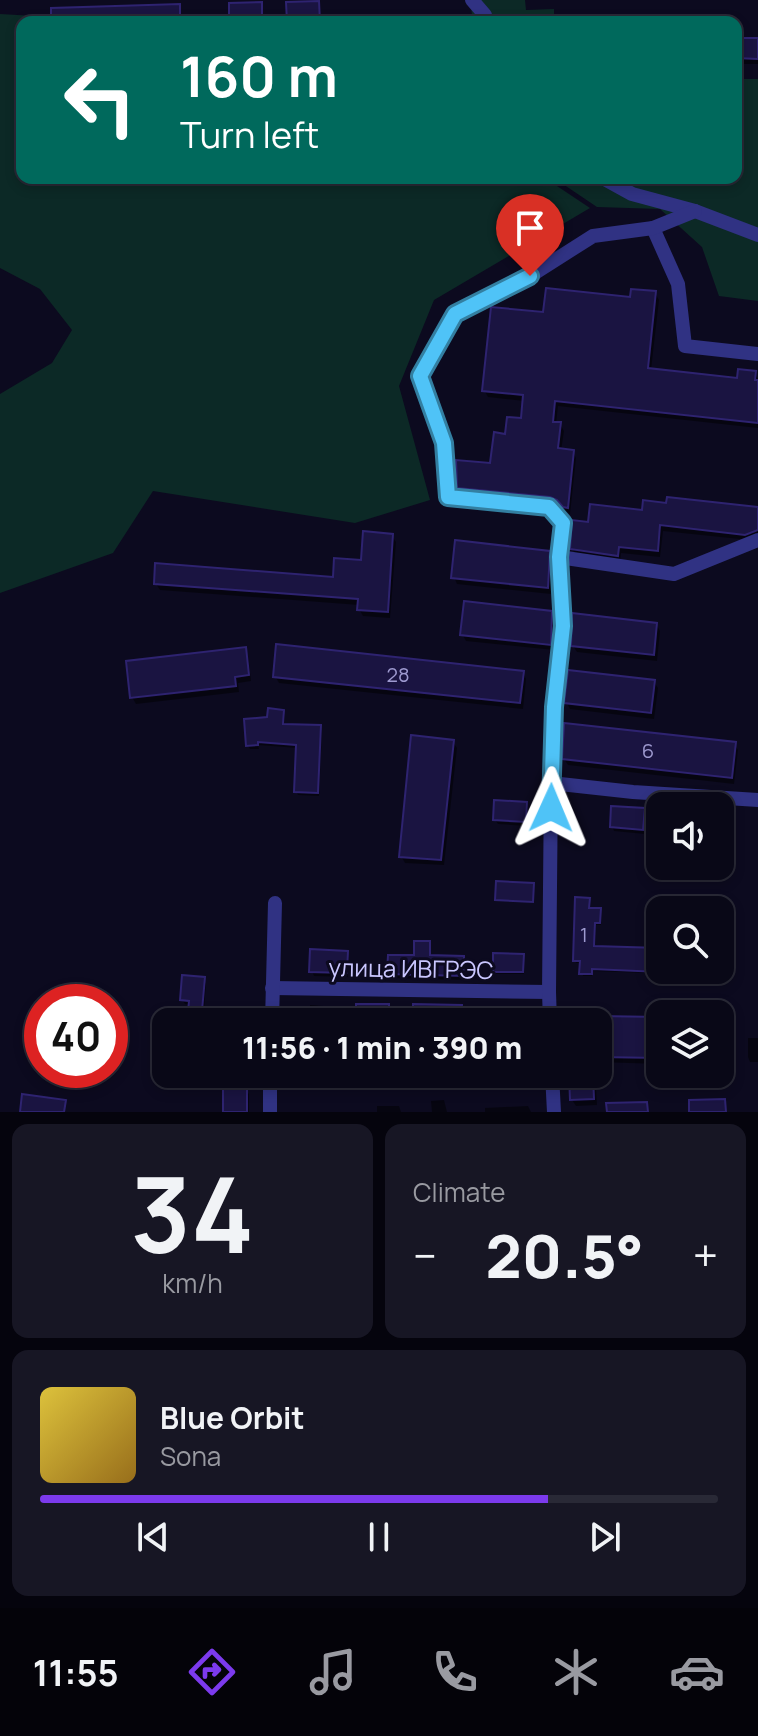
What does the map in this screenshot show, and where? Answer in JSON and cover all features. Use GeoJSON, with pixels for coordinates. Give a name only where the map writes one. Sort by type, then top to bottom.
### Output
{"type":"FeatureCollection","features":[{"type":"Feature","properties":{"kind":"street"},"geometry":{"type":"LineString","coordinates":[[472,0],[485,16]]}},
{"type":"Feature","properties":{"kind":"street"},"geometry":{"type":"LineString","coordinates":[[614,184],[632,194],[695,211],[758,235]]}},
{"type":"Feature","properties":{"kind":"street"},"geometry":{"type":"LineString","coordinates":[[550,1008],[551,783],[554,707],[563,626],[559,557],[563,523],[549,507],[448,497],[444,443],[420,376],[455,314],[530,276],[593,236],[653,228],[695,211]]}},
{"type":"Feature","properties":{"kind":"street"},"geometry":{"type":"LineString","coordinates":[[653,228],[678,284],[685,346],[758,354]]}},
{"type":"Feature","properties":{"kind":"street"},"geometry":{"type":"LineString","coordinates":[[559,557],[674,574],[758,540]]}},
{"type":"Feature","properties":{"kind":"street"},"geometry":{"type":"LineString","coordinates":[[551,783],[758,800]]}},
{"type":"Feature","properties":{"kind":"street"},"geometry":{"type":"LineString","coordinates":[[272,1008],[275,903]]}},
{"type":"Feature","properties":{"kind":"street","name":"улица ИВГРЭС"},"geometry":{"type":"LineString","coordinates":[[272,988],[549,992]]}},
{"type":"Feature","properties":{"kind":"street"},"geometry":{"type":"LineString","coordinates":[[270,1088],[270,1112]]}},
{"type":"Feature","properties":{"kind":"street"},"geometry":{"type":"LineString","coordinates":[[553,1088],[554,1112]]}},
{"type":"Feature","properties":{"kind":"green space"},"geometry":{"type":"Polygon","coordinates":[[[470,0],[525,0],[526,10],[554,9],[554,16],[472,16],[470,0]]]}},
{"type":"Feature","properties":{"kind":"green space"},"geometry":{"type":"Polygon","coordinates":[[[0,14],[35,16],[16,16],[16,184],[554,184],[590,208],[434,300],[399,386],[430,500],[355,523],[153,491],[113,553],[0,593],[0,394],[52,363],[72,330],[40,289],[0,268],[0,14]]]}},
{"type":"Feature","properties":{"kind":"green space"},"geometry":{"type":"Polygon","coordinates":[[[742,79],[758,79],[758,301],[719,296],[702,247],[660,209],[597,207],[563,184],[742,184],[742,79]]]}},
{"type":"Feature","properties":{"kind":"building"},"geometry":{"type":"Polygon","coordinates":[[[319,1],[320,16],[287,16],[286,2],[319,1]]]}},
{"type":"Feature","properties":{"kind":"building"},"geometry":{"type":"Polygon","coordinates":[[[262,2],[262,16],[229,16],[229,3],[262,2]]]}},
{"type":"Feature","properties":{"kind":"building"},"geometry":{"type":"Polygon","coordinates":[[[180,4],[180,16],[51,16],[51,8],[180,4]]]}},
{"type":"Feature","properties":{"kind":"building"},"geometry":{"type":"Polygon","coordinates":[[[742,38],[758,38],[758,59],[742,58],[742,38]]]}},
{"type":"Feature","properties":{"kind":"building"},"geometry":{"type":"Polygon","coordinates":[[[546,288],[630,297],[631,289],[656,291],[648,368],[737,378],[738,369],[756,371],[758,423],[555,401],[553,422],[561,422],[558,448],[574,450],[568,508],[550,497],[457,488],[456,460],[490,463],[494,432],[505,434],[507,417],[521,418],[523,395],[482,391],[491,307],[543,312],[546,288]]]}},
{"type":"Feature","properties":{"kind":"building"},"geometry":{"type":"Polygon","coordinates":[[[667,497],[758,507],[758,530],[745,535],[660,525],[658,551],[619,547],[618,556],[570,549],[572,520],[588,522],[590,504],[642,510],[643,500],[666,503],[667,497]]]}},
{"type":"Feature","properties":{"kind":"building"},"geometry":{"type":"Polygon","coordinates":[[[363,531],[393,534],[388,612],[357,610],[358,599],[154,584],[155,563],[333,577],[334,558],[361,560],[363,531]]]}},
{"type":"Feature","properties":{"kind":"building"},"geometry":{"type":"Polygon","coordinates":[[[455,540],[550,551],[548,588],[451,578],[455,540]]]}},
{"type":"Feature","properties":{"kind":"building"},"geometry":{"type":"Polygon","coordinates":[[[464,601],[552,611],[551,645],[460,635],[464,601]]]}},
{"type":"Feature","properties":{"kind":"building"},"geometry":{"type":"Polygon","coordinates":[[[572,613],[657,623],[654,655],[571,646],[572,613]]]}},
{"type":"Feature","properties":{"kind":"building"},"geometry":{"type":"Polygon","coordinates":[[[276,644],[524,671],[520,703],[273,677],[276,644]]]}},
{"type":"Feature","properties":{"kind":"building"},"geometry":{"type":"Polygon","coordinates":[[[246,647],[249,675],[235,677],[236,686],[130,698],[126,661],[246,647]]]}},
{"type":"Feature","properties":{"kind":"building"},"geometry":{"type":"Polygon","coordinates":[[[568,670],[655,680],[651,713],[564,703],[568,670]]]}},
{"type":"Feature","properties":{"kind":"building"},"geometry":{"type":"Polygon","coordinates":[[[268,708],[284,710],[283,724],[321,725],[318,793],[294,792],[296,745],[258,742],[258,745],[246,746],[244,719],[267,717],[268,708]]]}},
{"type":"Feature","properties":{"kind":"building"},"geometry":{"type":"Polygon","coordinates":[[[564,723],[736,742],[732,778],[562,759],[564,723]]]}},
{"type":"Feature","properties":{"kind":"building"},"geometry":{"type":"Polygon","coordinates":[[[411,735],[454,740],[441,860],[399,857],[411,735]]]}},
{"type":"Feature","properties":{"kind":"building"},"geometry":{"type":"Polygon","coordinates":[[[494,800],[527,802],[526,822],[493,820],[494,800]]]}},
{"type":"Feature","properties":{"kind":"building"},"geometry":{"type":"Polygon","coordinates":[[[611,806],[645,808],[643,830],[610,827],[611,806]]]}},
{"type":"Feature","properties":{"kind":"building"},"geometry":{"type":"Polygon","coordinates":[[[496,881],[534,883],[533,902],[495,900],[496,881]]]}},
{"type":"Feature","properties":{"kind":"building"},"geometry":{"type":"Polygon","coordinates":[[[575,897],[590,898],[589,908],[601,908],[600,923],[595,923],[594,946],[646,948],[646,971],[592,969],[592,974],[579,974],[580,961],[573,961],[575,897]]]}},
{"type":"Feature","properties":{"kind":"building"},"geometry":{"type":"Polygon","coordinates":[[[414,941],[430,941],[430,955],[464,956],[464,976],[387,974],[388,955],[414,955],[414,941]]]}},
{"type":"Feature","properties":{"kind":"building"},"geometry":{"type":"Polygon","coordinates":[[[310,949],[348,951],[347,973],[309,972],[310,949]]]}},
{"type":"Feature","properties":{"kind":"building"},"geometry":{"type":"Polygon","coordinates":[[[493,953],[524,954],[523,972],[493,972],[493,953]]]}},
{"type":"Feature","properties":{"kind":"building"},"geometry":{"type":"Polygon","coordinates":[[[182,975],[205,977],[202,1008],[188,1008],[189,1001],[180,1000],[182,975]]]}},
{"type":"Feature","properties":{"kind":"building"},"geometry":{"type":"Polygon","coordinates":[[[356,1004],[389,1004],[389,1008],[356,1008],[356,1004]]]}},
{"type":"Feature","properties":{"kind":"building"},"geometry":{"type":"Polygon","coordinates":[[[413,1004],[462,1005],[462,1008],[413,1008],[413,1004]]]}},
{"type":"Feature","properties":{"kind":"building"},"geometry":{"type":"Polygon","coordinates":[[[612,1016],[646,1017],[646,1058],[612,1057],[612,1016]]]}},
{"type":"Feature","properties":{"kind":"building"},"geometry":{"type":"Polygon","coordinates":[[[223,1088],[247,1088],[247,1112],[223,1112],[223,1088]]]}},
{"type":"Feature","properties":{"kind":"building"},"geometry":{"type":"Polygon","coordinates":[[[570,1088],[594,1088],[594,1099],[570,1100],[570,1088]]]}},
{"type":"Feature","properties":{"kind":"building"},"geometry":{"type":"Polygon","coordinates":[[[22,1094],[66,1100],[64,1112],[20,1112],[22,1094]]]}},
{"type":"Feature","properties":{"kind":"building"},"geometry":{"type":"Polygon","coordinates":[[[725,1099],[726,1112],[689,1112],[689,1100],[725,1099]]]}},
{"type":"Feature","properties":{"kind":"building"},"geometry":{"type":"Polygon","coordinates":[[[647,1102],[648,1112],[607,1112],[606,1103],[647,1102]]]}},
{"type":"Feature","properties":{"kind":"route"},"geometry":{"type":"LineString","coordinates":[[530,276],[455,314],[420,376],[444,443],[448,497],[549,507],[563,523],[559,557],[563,626],[554,707],[551,808]]}}]}
